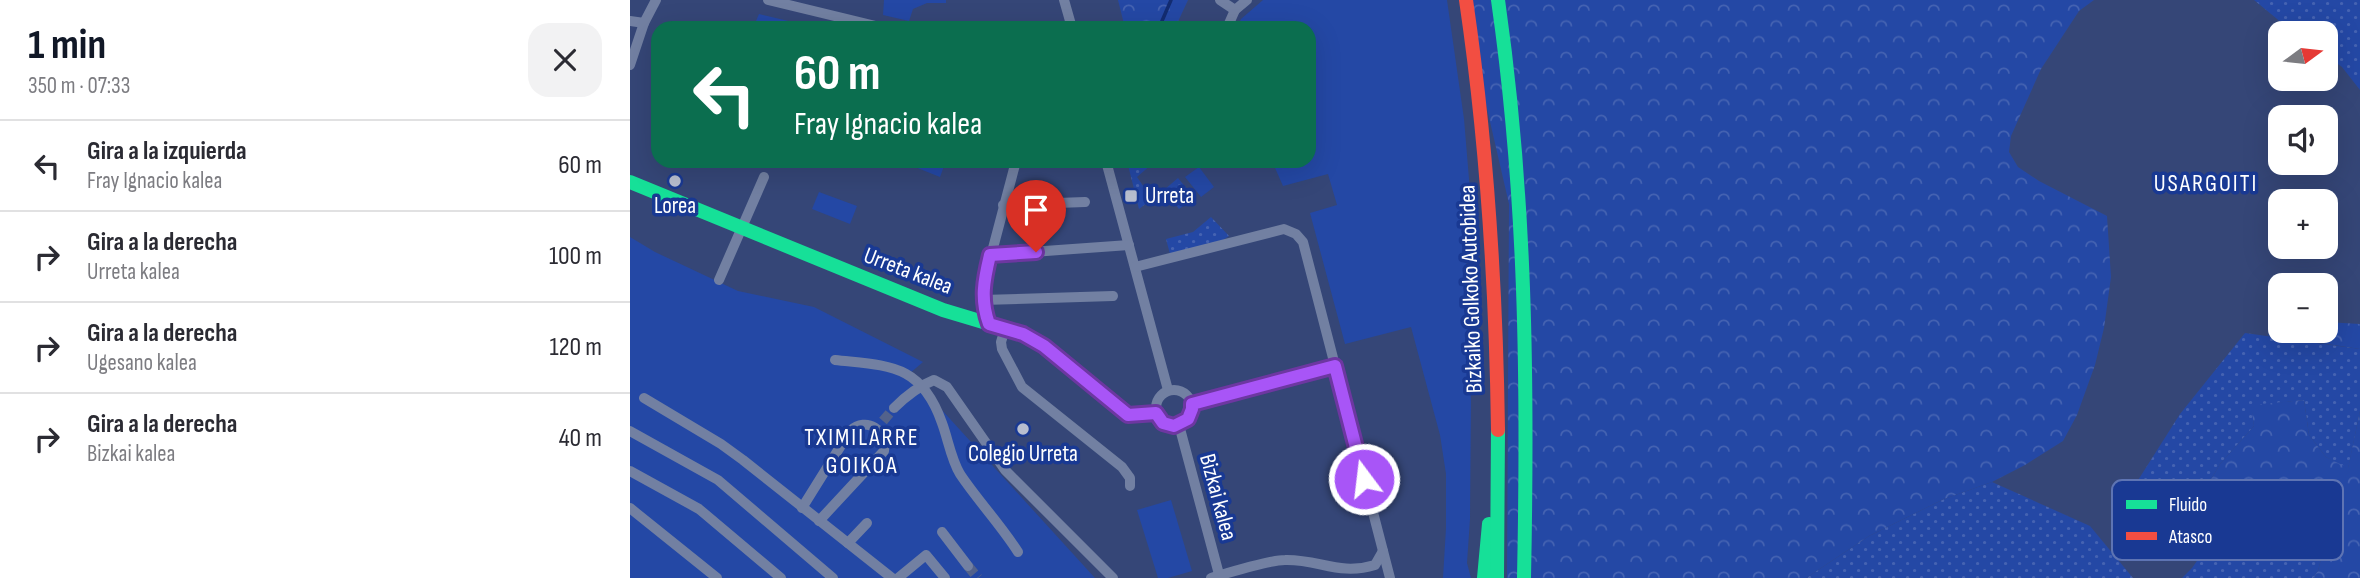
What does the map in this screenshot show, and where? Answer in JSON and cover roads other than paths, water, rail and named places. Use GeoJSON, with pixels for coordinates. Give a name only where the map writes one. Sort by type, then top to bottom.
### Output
{"type":"FeatureCollection","features":[{"type":"Feature","properties":{"kind":"main road","name":"Bizkaiko Golkoko Autobidea"},"geometry":{"type":"LineString","coordinates":[[1466,0],[1479,74],[1488,159],[1494,262],[1499,458],[1497,578]]}},
{"type":"Feature","properties":{"kind":"main road"},"geometry":{"type":"LineString","coordinates":[[1498,0],[1509,69],[1523,246],[1526,474],[1524,578]]}},
{"type":"Feature","properties":{"kind":"main road","name":"Urreta kalea"},"geometry":{"type":"LineString","coordinates":[[630,182],[943,310],[1023,334],[1044,346],[1128,415],[1156,413]]}},
{"type":"Feature","properties":{"kind":"main road"},"geometry":{"type":"LineString","coordinates":[[1484,578],[1485,552],[1499,458]]}},
{"type":"Feature","properties":{"kind":"main road"},"geometry":{"type":"LineString","coordinates":[[1526,474],[1534,578]]}},
{"type":"Feature","properties":{"kind":"street"},"geometry":{"type":"LineString","coordinates":[[630,65],[644,23],[656,0]]}},
{"type":"Feature","properties":{"kind":"street"},"geometry":{"type":"LineString","coordinates":[[768,0],[855,21]]}},
{"type":"Feature","properties":{"kind":"street"},"geometry":{"type":"LineString","coordinates":[[1064,0],[1070,21]]}},
{"type":"Feature","properties":{"kind":"street"},"geometry":{"type":"LineString","coordinates":[[1220,0],[1235,10]]}},
{"type":"Feature","properties":{"kind":"street"},"geometry":{"type":"LineString","coordinates":[[1230,21],[1235,10],[1247,0]]}},
{"type":"Feature","properties":{"kind":"street"},"geometry":{"type":"LineString","coordinates":[[630,21],[644,23]]}},
{"type":"Feature","properties":{"kind":"street"},"geometry":{"type":"LineString","coordinates":[[989,324],[982,300],[983,286],[1014,168]]}},
{"type":"Feature","properties":{"kind":"street"},"geometry":{"type":"LineString","coordinates":[[1109,168],[1168,390]]}},
{"type":"Feature","properties":{"kind":"street"},"geometry":{"type":"LineString","coordinates":[[719,280],[764,177]]}},
{"type":"Feature","properties":{"kind":"street"},"geometry":{"type":"LineString","coordinates":[[1003,205],[1084,202]]}},
{"type":"Feature","properties":{"kind":"street"},"geometry":{"type":"LineString","coordinates":[[1135,267],[1284,229],[1296,234],[1303,243],[1390,578]]}},
{"type":"Feature","properties":{"kind":"street"},"geometry":{"type":"LineString","coordinates":[[990,255],[1129,245]]}},
{"type":"Feature","properties":{"kind":"street"},"geometry":{"type":"LineString","coordinates":[[982,300],[1113,296]]}},
{"type":"Feature","properties":{"kind":"street"},"geometry":{"type":"LineString","coordinates":[[1005,329],[1002,349],[1022,387],[1122,467],[1130,478],[1129,486]]}},
{"type":"Feature","properties":{"kind":"street"},"geometry":{"type":"LineString","coordinates":[[835,360],[899,369],[909,374],[933,402],[959,472],[1018,552]]}},
{"type":"Feature","properties":{"kind":"street"},"geometry":{"type":"LineString","coordinates":[[1192,404],[1335,366]]}},
{"type":"Feature","properties":{"kind":"street"},"geometry":{"type":"LineString","coordinates":[[894,408],[934,380],[947,387],[1005,470],[1113,578]]}},
{"type":"Feature","properties":{"kind":"street"},"geometry":{"type":"LineString","coordinates":[[1168,390],[1180,390],[1192,404],[1188,419],[1174,426],[1163,423],[1155,408],[1159,397],[1168,390]]}},
{"type":"Feature","properties":{"kind":"street"},"geometry":{"type":"LineString","coordinates":[[644,398],[721,444],[892,578]]}},
{"type":"Feature","properties":{"kind":"street"},"geometry":{"type":"LineString","coordinates":[[802,508],[850,431],[856,426],[880,424],[887,455],[819,521]]}},
{"type":"Feature","properties":{"kind":"street","name":"Bizkai kalea"},"geometry":{"type":"LineString","coordinates":[[1179,425],[1217,577]]}},
{"type":"Feature","properties":{"kind":"street"},"geometry":{"type":"LineString","coordinates":[[630,431],[718,480],[833,578]]}},
{"type":"Feature","properties":{"kind":"street"},"geometry":{"type":"LineString","coordinates":[[630,471],[699,509],[781,578]]}},
{"type":"Feature","properties":{"kind":"street"},"geometry":{"type":"LineString","coordinates":[[630,508],[717,578]]}},
{"type":"Feature","properties":{"kind":"street"},"geometry":{"type":"LineString","coordinates":[[848,543],[867,523]]}},
{"type":"Feature","properties":{"kind":"street"},"geometry":{"type":"LineString","coordinates":[[942,532],[968,566]]}},
{"type":"Feature","properties":{"kind":"street"},"geometry":{"type":"LineString","coordinates":[[1217,577],[1281,559],[1359,570],[1375,565],[1383,551]]}},
{"type":"Feature","properties":{"kind":"street"},"geometry":{"type":"LineString","coordinates":[[898,578],[926,555],[945,578]]}},
{"type":"Feature","properties":{"kind":"street"},"geometry":{"type":"LineString","coordinates":[[697,578],[701,565]]}},
{"type":"Feature","properties":{"kind":"waterway"},"geometry":{"type":"LineString","coordinates":[[1162,21],[1171,0]]}},
{"type":"Feature","properties":{"kind":"tunnel"},"geometry":{"type":"LineString","coordinates":[[883,421],[894,408]]}},
{"type":"Feature","properties":{"kind":"tunnel"},"geometry":{"type":"LineString","coordinates":[[968,566],[978,578]]}},
{"type":"Feature","properties":{"kind":"place","name":"Lorea"},"geometry":{"type":"Point","coordinates":[675,181]}},
{"type":"Feature","properties":{"kind":"place","name":"Urreta"},"geometry":{"type":"Point","coordinates":[1131,196]}},
{"type":"Feature","properties":{"kind":"place","name":"Colegio Urreta"},"geometry":{"type":"Point","coordinates":[1023,429]}},
{"type":"Feature","properties":{"kind":"district","name":"USARGOITI"},"geometry":{"type":"Point","coordinates":[2206,183]}},
{"type":"Feature","properties":{"kind":"district","name":"TXIMILARRE GOIKOA"},"geometry":{"type":"Point","coordinates":[862,451]}}]}
